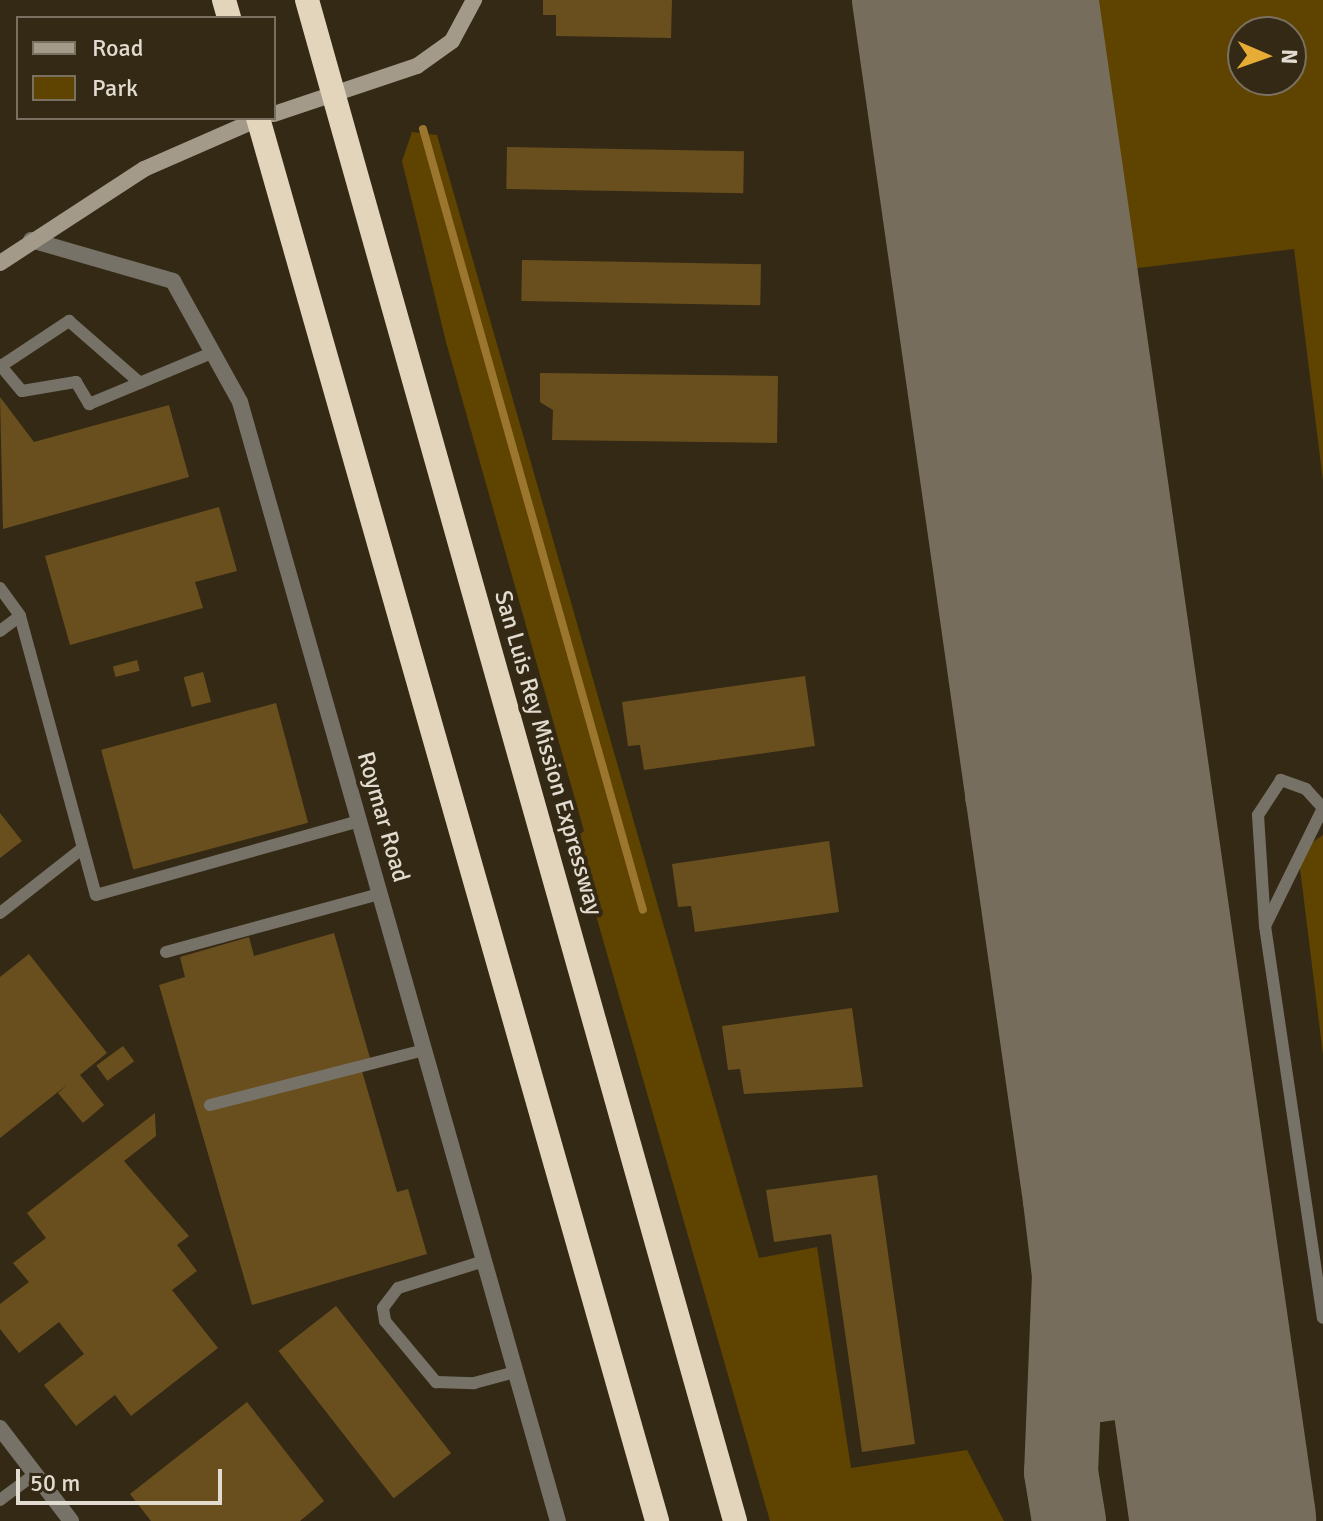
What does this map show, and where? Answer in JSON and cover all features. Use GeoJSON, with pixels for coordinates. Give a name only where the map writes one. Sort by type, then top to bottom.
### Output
{"type":"FeatureCollection","features":[{"type":"Feature","properties":{"kind":"highway","name":"San Luis Rey Mission Expressway"},"geometry":{"type":"LineString","coordinates":[[307,0],[735,1521]]}},
{"type":"Feature","properties":{"kind":"highway"},"geometry":{"type":"LineString","coordinates":[[260,120],[657,1521]]}},
{"type":"Feature","properties":{"kind":"street"},"geometry":{"type":"LineString","coordinates":[[276,113],[417,66],[452,41],[474,0]]}},
{"type":"Feature","properties":{"kind":"street"},"geometry":{"type":"LineString","coordinates":[[0,263],[144,169],[254,120]]}},
{"type":"Feature","properties":{"kind":"street","name":"Roymar Road"},"geometry":{"type":"LineString","coordinates":[[31,240],[173,281],[240,402],[558,1521]]}},
{"type":"Feature","properties":{"kind":"street"},"geometry":{"type":"LineString","coordinates":[[0,1428],[66,1519]]}},
{"type":"Feature","properties":{"kind":"lane"},"geometry":{"type":"LineString","coordinates":[[140,383],[69,321],[0,365],[22,391],[76,382],[89,404],[140,383],[214,352]]}},
{"type":"Feature","properties":{"kind":"lane"},"geometry":{"type":"LineString","coordinates":[[0,588],[20,616],[96,895],[359,821]]}},
{"type":"Feature","properties":{"kind":"lane"},"geometry":{"type":"LineString","coordinates":[[0,631],[20,616]]}},
{"type":"Feature","properties":{"kind":"lane"},"geometry":{"type":"LineString","coordinates":[[1265,926],[1323,808],[1306,789],[1281,780],[1258,815],[1265,926],[1323,1318]]}},
{"type":"Feature","properties":{"kind":"lane"},"geometry":{"type":"LineString","coordinates":[[0,913],[83,848]]}},
{"type":"Feature","properties":{"kind":"lane"},"geometry":{"type":"LineString","coordinates":[[166,952],[380,894]]}},
{"type":"Feature","properties":{"kind":"lane"},"geometry":{"type":"LineString","coordinates":[[210,1105],[424,1050]]}},
{"type":"Feature","properties":{"kind":"lane"},"geometry":{"type":"LineString","coordinates":[[484,1261],[398,1288],[383,1308],[385,1321],[436,1382],[474,1383],[515,1372]]}},
{"type":"Feature","properties":{"kind":"lane"},"geometry":{"type":"LineString","coordinates":[[0,1500],[35,1474]]}},
{"type":"Feature","properties":{"kind":"green space"},"geometry":{"type":"Polygon","coordinates":[[[1094,0],[1323,0],[1323,481],[1294,249],[1130,269],[1094,0]]]}},
{"type":"Feature","properties":{"kind":"green space"},"geometry":{"type":"Polygon","coordinates":[[[412,132],[437,135],[759,1258],[817,1247],[851,1468],[967,1450],[1004,1521],[770,1521],[574,839],[584,831],[446,342],[402,161],[412,132]]]}},
{"type":"Feature","properties":{"kind":"green space"},"geometry":{"type":"Polygon","coordinates":[[[1323,835],[1323,1055],[1298,852],[1323,835]]]}},
{"type":"Feature","properties":{"kind":"building"},"geometry":{"type":"Polygon","coordinates":[[[543,0],[672,0],[671,38],[556,36],[556,15],[543,15],[543,0]]]}},
{"type":"Feature","properties":{"kind":"building"},"geometry":{"type":"Polygon","coordinates":[[[507,147],[744,151],[743,193],[506,189],[507,147]]]}},
{"type":"Feature","properties":{"kind":"building"},"geometry":{"type":"Polygon","coordinates":[[[522,260],[761,264],[760,305],[521,301],[522,260]]]}},
{"type":"Feature","properties":{"kind":"building"},"geometry":{"type":"Polygon","coordinates":[[[540,373],[778,376],[777,443],[552,440],[553,410],[540,402],[540,373]]]}},
{"type":"Feature","properties":{"kind":"building"},"geometry":{"type":"Polygon","coordinates":[[[0,397],[34,442],[169,405],[189,477],[3,529],[0,397]]]}},
{"type":"Feature","properties":{"kind":"building"},"geometry":{"type":"Polygon","coordinates":[[[219,507],[237,571],[195,582],[203,608],[70,645],[45,556],[219,507]]]}},
{"type":"Feature","properties":{"kind":"building"},"geometry":{"type":"Polygon","coordinates":[[[137,660],[140,671],[116,677],[113,666],[137,660]]]}},
{"type":"Feature","properties":{"kind":"building"},"geometry":{"type":"Polygon","coordinates":[[[203,672],[211,702],[192,707],[184,677],[203,672]]]}},
{"type":"Feature","properties":{"kind":"building"},"geometry":{"type":"Polygon","coordinates":[[[805,676],[815,746],[644,770],[640,745],[628,746],[622,702],[805,676]]]}},
{"type":"Feature","properties":{"kind":"building"},"geometry":{"type":"Polygon","coordinates":[[[276,703],[308,823],[133,870],[101,750],[276,703]]]}},
{"type":"Feature","properties":{"kind":"building"},"geometry":{"type":"Polygon","coordinates":[[[0,813],[22,841],[0,858],[0,813]]]}},
{"type":"Feature","properties":{"kind":"building"},"geometry":{"type":"Polygon","coordinates":[[[829,841],[839,912],[695,932],[691,906],[678,907],[672,864],[829,841]]]}},
{"type":"Feature","properties":{"kind":"building"},"geometry":{"type":"Polygon","coordinates":[[[334,933],[370,1058],[359,1061],[397,1192],[408,1189],[427,1254],[252,1305],[159,985],[185,977],[180,957],[249,937],[254,956],[334,933]]]}},
{"type":"Feature","properties":{"kind":"building"},"geometry":{"type":"Polygon","coordinates":[[[29,954],[107,1053],[80,1075],[104,1105],[83,1123],[58,1093],[68,1084],[0,1138],[0,977],[29,954]]]}},
{"type":"Feature","properties":{"kind":"building"},"geometry":{"type":"Polygon","coordinates":[[[852,1008],[863,1087],[744,1094],[740,1069],[728,1070],[722,1026],[852,1008]]]}},
{"type":"Feature","properties":{"kind":"building"},"geometry":{"type":"Polygon","coordinates":[[[123,1046],[134,1061],[107,1081],[96,1065],[123,1046]]]}},
{"type":"Feature","properties":{"kind":"building"},"geometry":{"type":"Polygon","coordinates":[[[155,1113],[156,1136],[124,1161],[189,1236],[177,1245],[197,1271],[172,1290],[218,1348],[131,1416],[115,1395],[76,1426],[44,1385],[84,1354],[59,1322],[19,1353],[0,1329],[0,1304],[29,1282],[13,1263],[46,1238],[27,1213],[155,1113]]]}},
{"type":"Feature","properties":{"kind":"building"},"geometry":{"type":"Polygon","coordinates":[[[877,1175],[915,1444],[862,1452],[831,1234],[774,1242],[766,1190],[877,1175]]]}},
{"type":"Feature","properties":{"kind":"building"},"geometry":{"type":"Polygon","coordinates":[[[336,1306],[451,1453],[394,1498],[278,1351],[336,1306]]]}},
{"type":"Feature","properties":{"kind":"building"},"geometry":{"type":"Polygon","coordinates":[[[247,1402],[324,1501],[300,1521],[151,1521],[130,1494],[247,1402]]]}},
{"type":"Feature","properties":{"kind":"waterway"},"geometry":{"type":"LineString","coordinates":[[423,129],[643,910]]}},
{"type":"Feature","properties":{"kind":"taxiway"},"geometry":{"type":"LineString","coordinates":[[889,0],[1069,1275],[1061,1472],[1069,1521]]}},
{"type":"Feature","properties":{"kind":"taxiway"},"geometry":{"type":"LineString","coordinates":[[1028,754],[1081,743],[1103,684]]}},
{"type":"Feature","properties":{"kind":"taxiway"},"geometry":{"type":"LineString","coordinates":[[1002,795],[1018,763],[1072,747],[1100,763],[1119,798]]}},
{"type":"Feature","properties":{"kind":"taxiway"},"geometry":{"type":"LineString","coordinates":[[1075,1315],[1082,1368],[1098,1385],[1201,1371]]}},
{"type":"Feature","properties":{"kind":"runway"},"geometry":{"type":"LineString","coordinates":[[1005,0],[1223,1521]]}}]}
